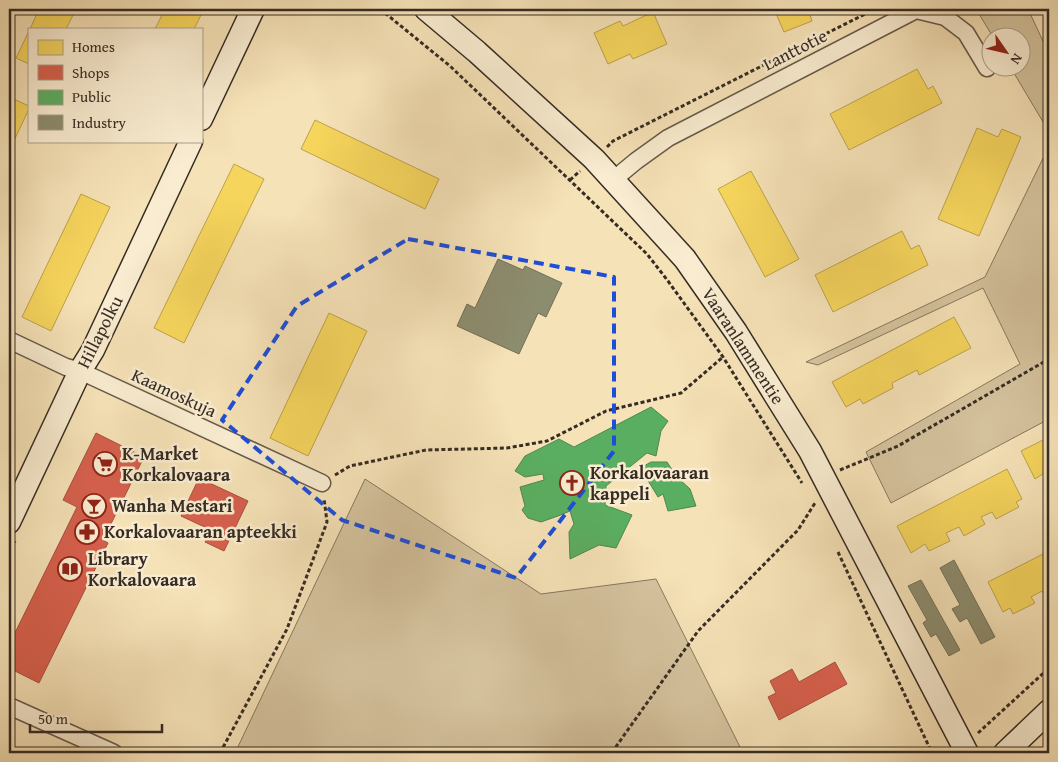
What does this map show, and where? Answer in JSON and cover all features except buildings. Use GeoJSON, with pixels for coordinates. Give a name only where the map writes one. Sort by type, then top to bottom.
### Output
{"type":"FeatureCollection","features":[{"type":"Feature","properties":{"kind":"street"},"geometry":{"type":"LineString","coordinates":[[202,117],[253,9]]}},
{"type":"Feature","properties":{"kind":"street","name":"Vaaranlammentie"},"geometry":{"type":"LineString","coordinates":[[426,9],[477,52],[594,159],[685,259],[736,332],[810,451],[814,482],[965,750]]}},
{"type":"Feature","properties":{"kind":"street","name":"Lanttotie"},"geometry":{"type":"LineString","coordinates":[[614,180],[668,138],[916,10],[945,17],[966,33],[980,56]]}},
{"type":"Feature","properties":{"kind":"street","name":"Hillapolku"},"geometry":{"type":"LineString","coordinates":[[9,522],[80,371],[93,350],[191,142]]}},
{"type":"Feature","properties":{"kind":"street","name":"Kaamoskuja"},"geometry":{"type":"LineString","coordinates":[[9,340],[322,483]]}},
{"type":"Feature","properties":{"kind":"street"},"geometry":{"type":"LineString","coordinates":[[9,706],[114,753]]}},
{"type":"Feature","properties":{"kind":"street"},"geometry":{"type":"LineString","coordinates":[[1005,753],[1049,711]]}},
{"type":"Feature","properties":{"kind":"path"},"geometry":{"type":"LineString","coordinates":[[380,9],[450,66],[646,254],[668,281],[814,482],[815,503],[819,512]]}},
{"type":"Feature","properties":{"kind":"path"},"geometry":{"type":"LineString","coordinates":[[570,180],[614,141],[875,9]]}},
{"type":"Feature","properties":{"kind":"path"},"geometry":{"type":"LineString","coordinates":[[220,753],[287,629],[327,522],[322,483],[350,466],[426,450],[507,448],[547,441],[606,411],[682,393],[723,357]]}},
{"type":"Feature","properties":{"kind":"path"},"geometry":{"type":"LineString","coordinates":[[814,482],[898,446],[1049,359]]}},
{"type":"Feature","properties":{"kind":"path"},"geometry":{"type":"LineString","coordinates":[[613,753],[698,631],[798,530],[815,503]]}},
{"type":"Feature","properties":{"kind":"path"},"geometry":{"type":"LineString","coordinates":[[836,548],[932,753]]}},
{"type":"Feature","properties":{"kind":"path"},"geometry":{"type":"LineString","coordinates":[[965,750],[1049,668]]}},
{"type":"Feature","properties":{"kind":"highlighted area"},"geometry":{"type":"Polygon","coordinates":[[[408,239],[614,277],[614,451],[516,578],[342,520],[222,420],[297,306],[408,239]]]}},
{"type":"Feature","properties":{"kind":"shaded area"},"geometry":{"type":"Polygon","coordinates":[[[976,9],[1028,9],[1049,54],[1049,132],[1017,78],[1030,78],[1030,28],[988,28],[976,9]]]}},
{"type":"Feature","properties":{"kind":"shaded area"},"geometry":{"type":"Polygon","coordinates":[[[1049,146],[1049,419],[891,503],[866,452],[1020,364],[983,288],[818,365],[806,362],[985,277],[1049,146]]]}},
{"type":"Feature","properties":{"kind":"shaded area"},"geometry":{"type":"Polygon","coordinates":[[[365,479],[541,594],[656,579],[743,753],[235,753],[365,479]]]}},
{"type":"Feature","properties":{"kind":"place","name":"K-Market Korkalovaara"},"geometry":{"type":"Point","coordinates":[105,464]}},
{"type":"Feature","properties":{"kind":"place","name":"Korkalovaaran kappeli"},"geometry":{"type":"Point","coordinates":[572,483]}},
{"type":"Feature","properties":{"kind":"place","name":"Wanha Mestari"},"geometry":{"type":"Point","coordinates":[94,506]}},
{"type":"Feature","properties":{"kind":"place","name":"Korkalovaaran apteekki"},"geometry":{"type":"Point","coordinates":[87,532]}},
{"type":"Feature","properties":{"kind":"place","name":"Library Korkalovaara"},"geometry":{"type":"Point","coordinates":[70,569]}}]}
